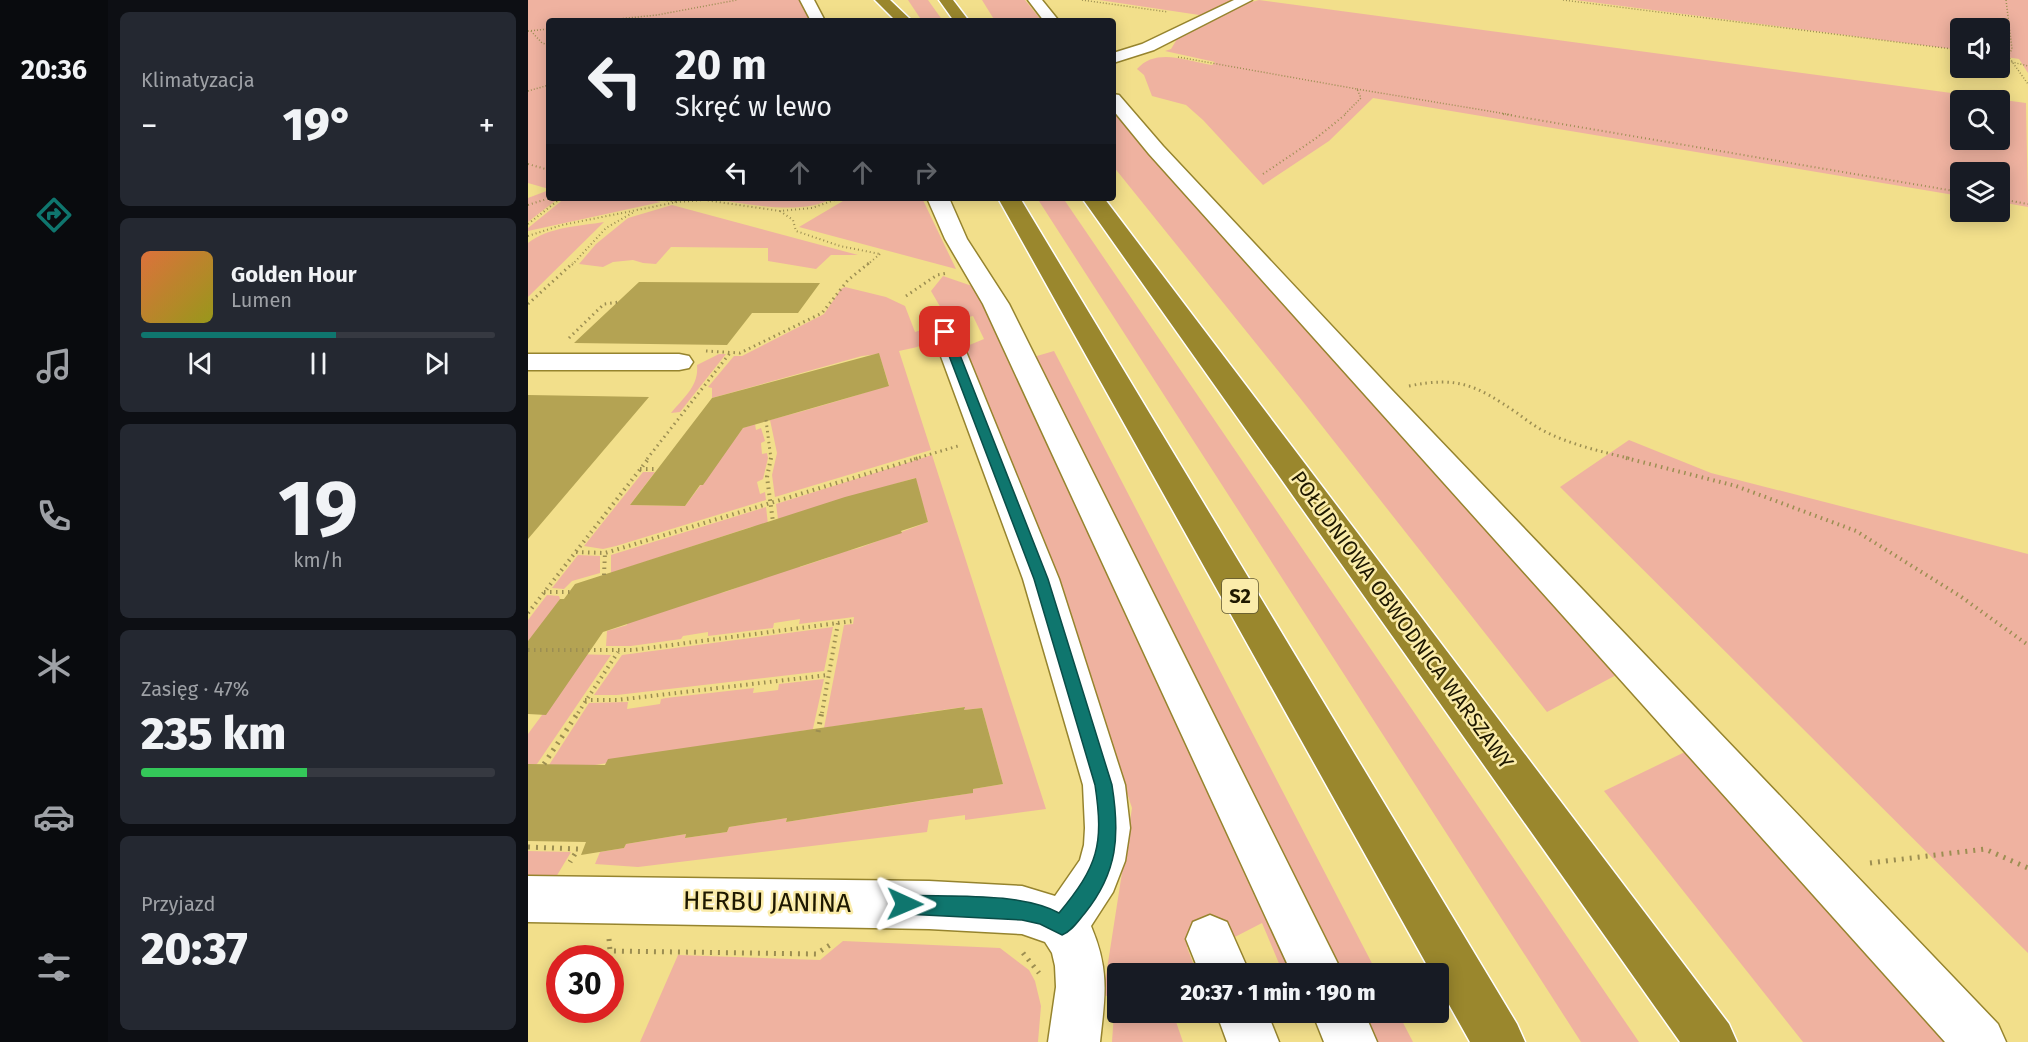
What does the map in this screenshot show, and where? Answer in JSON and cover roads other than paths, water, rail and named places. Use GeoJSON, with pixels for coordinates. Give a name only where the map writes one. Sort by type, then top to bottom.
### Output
{"type":"FeatureCollection","features":[{"type":"Feature","properties":{"kind":"highway"},"geometry":{"type":"LineString","coordinates":[[882,0],[903,18]]}},
{"type":"Feature","properties":{"kind":"highway"},"geometry":{"type":"LineString","coordinates":[[895,0],[904,18]]}},
{"type":"Feature","properties":{"kind":"highway"},"geometry":{"type":"LineString","coordinates":[[946,0],[969,18]]}},
{"type":"Feature","properties":{"kind":"highway","name":"S2"},"geometry":{"type":"LineString","coordinates":[[1011,201],[1499,1042]]}},
{"type":"Feature","properties":{"kind":"highway","name":"POŁUDNIOWA OBWODNICA WARSZAWY"},"geometry":{"type":"LineString","coordinates":[[1095,201],[1711,1042]]}},
{"type":"Feature","properties":{"kind":"street"},"geometry":{"type":"LineString","coordinates":[[807,0],[816,18]]}},
{"type":"Feature","properties":{"kind":"street"},"geometry":{"type":"LineString","coordinates":[[1035,0],[1050,18]]}},
{"type":"Feature","properties":{"kind":"street"},"geometry":{"type":"LineString","coordinates":[[1116,57],[1148,47],[1245,0]]}},
{"type":"Feature","properties":{"kind":"street"},"geometry":{"type":"LineString","coordinates":[[1116,103],[1156,150],[1380,394],[1980,1042]]}},
{"type":"Feature","properties":{"kind":"street"},"geometry":{"type":"LineString","coordinates":[[939,201],[964,256],[982,279],[1313,963]]}},
{"type":"Feature","properties":{"kind":"street"},"geometry":{"type":"LineString","coordinates":[[945,332],[1041,579],[1104,785],[1108,817],[1107,847],[1100,872],[1087,895],[1062,926],[1074,944],[1080,966],[1081,987],[1074,1042]]}},
{"type":"Feature","properties":{"kind":"street"},"geometry":{"type":"LineString","coordinates":[[528,362],[688,357]]}},
{"type":"Feature","properties":{"kind":"street","name":"HERBU JANINA"},"geometry":{"type":"LineString","coordinates":[[528,899],[929,905],[1022,910],[1044,915],[1062,926]]}},
{"type":"Feature","properties":{"kind":"street"},"geometry":{"type":"LineString","coordinates":[[1245,1023],[1253,1042]]}},
{"type":"Feature","properties":{"kind":"street"},"geometry":{"type":"LineString","coordinates":[[1342,1023],[1351,1042]]}}]}
